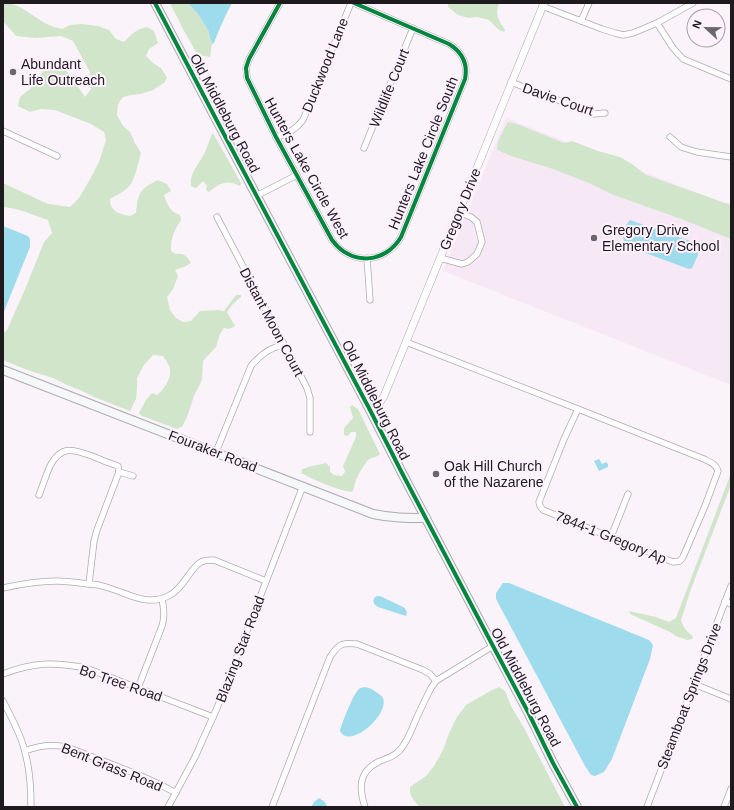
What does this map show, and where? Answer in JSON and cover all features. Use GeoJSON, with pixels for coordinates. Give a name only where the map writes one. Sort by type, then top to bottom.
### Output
{"type":"FeatureCollection","features":[{"type":"Feature","properties":{"kind":"main road","name":"Old Middleburg Road"},"geometry":{"type":"LineString","coordinates":[[155,3],[370,410],[577,807]]}},
{"type":"Feature","properties":{"kind":"main road","name":"Fouraker Road"},"geometry":{"type":"LineString","coordinates":[[3,370],[373,514],[394,518],[426,518]]}},
{"type":"Feature","properties":{"kind":"street","name":"Hunters Lake Circle West"},"geometry":{"type":"LineString","coordinates":[[280,3],[249,59],[246,68],[249,83],[276,137],[336,246],[350,256],[367,258]]}},
{"type":"Feature","properties":{"kind":"street","name":"Duckwood Lane"},"geometry":{"type":"LineString","coordinates":[[276,137],[291,132],[300,125],[303,120],[351,3]]}},
{"type":"Feature","properties":{"kind":"street"},"geometry":{"type":"LineString","coordinates":[[354,3],[414,28]]}},
{"type":"Feature","properties":{"kind":"street"},"geometry":{"type":"LineString","coordinates":[[581,21],[589,3]]}},
{"type":"Feature","properties":{"kind":"street"},"geometry":{"type":"LineString","coordinates":[[543,4],[581,21],[624,35],[657,23],[692,3]]}},
{"type":"Feature","properties":{"kind":"street","name":"Gregory Drive"},"geometry":{"type":"LineString","coordinates":[[370,410],[378,405],[384,396],[543,4]]}},
{"type":"Feature","properties":{"kind":"street"},"geometry":{"type":"LineString","coordinates":[[657,23],[673,48],[683,59],[731,79]]}},
{"type":"Feature","properties":{"kind":"street","name":"Hunters Lake Circle South"},"geometry":{"type":"LineString","coordinates":[[367,258],[385,254],[401,237],[465,79],[466,69],[464,60],[456,48],[414,28]]}},
{"type":"Feature","properties":{"kind":"street","name":"Wildlife Court"},"geometry":{"type":"LineString","coordinates":[[364,148],[414,28]]}},
{"type":"Feature","properties":{"kind":"street","name":"Davie Court"},"geometry":{"type":"LineString","coordinates":[[511,82],[594,114],[606,113]]}},
{"type":"Feature","properties":{"kind":"street"},"geometry":{"type":"LineString","coordinates":[[3,131],[57,156]]}},
{"type":"Feature","properties":{"kind":"street"},"geometry":{"type":"LineString","coordinates":[[670,137],[681,147],[697,152],[731,156]]}},
{"type":"Feature","properties":{"kind":"street"},"geometry":{"type":"LineString","coordinates":[[256,196],[297,175]]}},
{"type":"Feature","properties":{"kind":"street"},"geometry":{"type":"LineString","coordinates":[[440,258],[462,264],[468,262],[477,254],[482,242],[476,222],[471,217],[458,212]]}},
{"type":"Feature","properties":{"kind":"street","name":"Distant Moon Court"},"geometry":{"type":"LineString","coordinates":[[217,217],[308,392],[310,407],[310,432]]}},
{"type":"Feature","properties":{"kind":"street"},"geometry":{"type":"LineString","coordinates":[[367,258],[370,300]]}},
{"type":"Feature","properties":{"kind":"street","name":"7844-1 Gregory Ap"},"geometry":{"type":"LineString","coordinates":[[406,342],[578,409],[713,463],[717,467],[718,471],[705,506],[683,557],[680,560],[673,562],[543,510],[540,506],[540,502],[564,439],[578,409]]}},
{"type":"Feature","properties":{"kind":"street"},"geometry":{"type":"LineString","coordinates":[[216,452],[251,366],[263,353],[272,348],[284,345]]}},
{"type":"Feature","properties":{"kind":"street"},"geometry":{"type":"LineString","coordinates":[[39,495],[50,466],[57,456],[66,450],[78,451],[118,466],[119,472],[94,541],[89,584]]}},
{"type":"Feature","properties":{"kind":"street"},"geometry":{"type":"LineString","coordinates":[[119,472],[133,476]]}},
{"type":"Feature","properties":{"kind":"street","name":"Blazing Star Road"},"geometry":{"type":"LineString","coordinates":[[168,807],[195,757],[213,717],[303,486]]}},
{"type":"Feature","properties":{"kind":"street"},"geometry":{"type":"LineString","coordinates":[[611,537],[628,494]]}},
{"type":"Feature","properties":{"kind":"street"},"geometry":{"type":"LineString","coordinates":[[3,588],[35,582],[58,581],[89,584],[112,589],[140,599],[162,599],[175,591],[198,564],[208,560],[214,560],[266,581]]}},
{"type":"Feature","properties":{"kind":"street","name":"Steamboat Springs Drive"},"geometry":{"type":"LineString","coordinates":[[647,807],[694,684],[728,603],[731,586]]}},
{"type":"Feature","properties":{"kind":"street"},"geometry":{"type":"LineString","coordinates":[[138,688],[164,619],[162,599]]}},
{"type":"Feature","properties":{"kind":"street"},"geometry":{"type":"LineString","coordinates":[[272,807],[330,657],[340,644],[357,644],[424,670],[436,681]]}},
{"type":"Feature","properties":{"kind":"street"},"geometry":{"type":"LineString","coordinates":[[365,807],[360,789],[363,775],[371,766],[377,762],[394,756],[402,748],[430,688],[436,681],[492,646]]}},
{"type":"Feature","properties":{"kind":"street","name":"Bo Tree Road"},"geometry":{"type":"LineString","coordinates":[[3,674],[25,666],[37,664],[65,664],[93,671],[213,717]]}},
{"type":"Feature","properties":{"kind":"street"},"geometry":{"type":"LineString","coordinates":[[694,684],[731,699]]}},
{"type":"Feature","properties":{"kind":"street"},"geometry":{"type":"LineString","coordinates":[[3,701],[16,727],[25,751],[31,790],[31,807]]}},
{"type":"Feature","properties":{"kind":"street","name":"Bent Grass Road"},"geometry":{"type":"LineString","coordinates":[[25,751],[39,746],[58,745],[67,747],[144,777],[176,794]]}},
{"type":"Feature","properties":{"kind":"street"},"geometry":{"type":"LineString","coordinates":[[724,807],[731,789]]}},
{"type":"Feature","properties":{"kind":"shaded area","name":"Gregory Drive Elementary School"},"geometry":{"type":"Polygon","coordinates":[[[506,118],[731,206],[731,385],[443,271],[506,118]]]}},
{"type":"Feature","properties":{"kind":"green space"},"geometry":{"type":"Polygon","coordinates":[[[3,3],[16,5],[43,22],[62,29],[70,25],[82,24],[98,26],[109,30],[116,39],[124,42],[140,29],[147,27],[154,31],[158,43],[149,49],[146,56],[161,68],[167,78],[164,83],[153,90],[123,97],[118,104],[117,115],[123,126],[130,132],[141,153],[136,173],[131,184],[124,191],[110,199],[110,203],[116,211],[130,216],[136,213],[139,196],[147,186],[158,180],[167,184],[171,191],[164,195],[165,198],[171,210],[180,215],[181,220],[173,234],[171,251],[185,256],[191,263],[175,270],[178,276],[173,289],[167,297],[170,310],[176,318],[183,322],[191,321],[200,311],[224,311],[236,295],[241,295],[241,297],[227,312],[235,326],[229,329],[224,328],[220,334],[216,347],[203,361],[202,380],[182,427],[177,429],[142,416],[139,413],[146,400],[152,393],[157,395],[168,381],[170,376],[170,368],[163,356],[153,355],[144,365],[137,378],[136,399],[130,411],[94,397],[53,378],[27,370],[3,360],[3,333],[7,330],[44,242],[52,233],[48,220],[20,210],[3,207],[3,183],[48,204],[70,207],[79,198],[89,181],[99,162],[106,140],[104,132],[91,124],[55,110],[41,109],[30,112],[18,106],[20,97],[30,89],[47,66],[67,71],[85,97],[91,89],[90,72],[73,41],[61,36],[35,38],[16,36],[3,21],[3,3]]]}},
{"type":"Feature","properties":{"kind":"green space"},"geometry":{"type":"Polygon","coordinates":[[[170,3],[188,3],[198,14],[208,30],[212,44],[210,57],[203,56],[196,52],[170,3]]]}},
{"type":"Feature","properties":{"kind":"green space"},"geometry":{"type":"Polygon","coordinates":[[[448,3],[499,3],[497,11],[498,17],[505,30],[504,32],[499,30],[489,20],[477,17],[469,18],[458,15],[448,7],[448,3]]]}},
{"type":"Feature","properties":{"kind":"green space"},"geometry":{"type":"Polygon","coordinates":[[[508,122],[517,124],[564,143],[572,141],[598,151],[620,157],[646,175],[731,205],[731,239],[684,220],[611,194],[589,183],[553,169],[497,150],[499,139],[508,122]]]}},
{"type":"Feature","properties":{"kind":"green space"},"geometry":{"type":"Polygon","coordinates":[[[213,133],[241,183],[240,186],[227,182],[220,184],[209,192],[206,190],[207,186],[203,181],[196,188],[191,186],[191,177],[213,133]]]}},
{"type":"Feature","properties":{"kind":"green space"},"geometry":{"type":"Polygon","coordinates":[[[352,405],[358,409],[380,454],[368,460],[357,478],[352,492],[319,482],[301,473],[302,469],[326,463],[330,467],[330,472],[334,475],[342,476],[345,472],[343,466],[356,437],[356,432],[351,432],[348,436],[344,435],[344,428],[353,418],[350,407],[352,405]]]}},
{"type":"Feature","properties":{"kind":"green space"},"geometry":{"type":"Polygon","coordinates":[[[731,473],[731,485],[691,589],[681,620],[686,630],[693,636],[692,639],[687,640],[676,636],[630,614],[629,611],[656,617],[669,622],[676,618],[731,473]]]}},
{"type":"Feature","properties":{"kind":"green space"},"geometry":{"type":"Polygon","coordinates":[[[499,687],[505,691],[511,706],[565,807],[420,807],[411,796],[410,787],[426,776],[434,766],[443,750],[457,717],[466,705],[499,687]]]}},
{"type":"Feature","properties":{"kind":"water"},"geometry":{"type":"Polygon","coordinates":[[[188,3],[232,3],[214,43],[212,44],[208,30],[198,14],[188,3]]]}},
{"type":"Feature","properties":{"kind":"water"},"geometry":{"type":"Polygon","coordinates":[[[630,220],[696,243],[699,246],[698,255],[692,268],[686,268],[626,245],[623,235],[626,225],[630,220]]]}},
{"type":"Feature","properties":{"kind":"water"},"geometry":{"type":"Polygon","coordinates":[[[3,226],[28,236],[30,239],[30,247],[3,314],[3,226]]]}},
{"type":"Feature","properties":{"kind":"water"},"geometry":{"type":"Polygon","coordinates":[[[599,459],[602,464],[606,462],[608,467],[599,471],[594,461],[599,459]]]}},
{"type":"Feature","properties":{"kind":"water"},"geometry":{"type":"Polygon","coordinates":[[[503,583],[509,583],[649,640],[653,645],[650,659],[612,759],[604,772],[595,776],[591,775],[585,766],[496,599],[496,593],[503,583]]]}},
{"type":"Feature","properties":{"kind":"water"},"geometry":{"type":"Polygon","coordinates":[[[377,596],[405,608],[407,613],[406,616],[378,607],[373,601],[377,596]]]}},
{"type":"Feature","properties":{"kind":"water"},"geometry":{"type":"Polygon","coordinates":[[[360,688],[370,688],[380,695],[383,698],[384,705],[375,721],[368,728],[352,736],[345,736],[340,731],[348,709],[360,688]]]}},
{"type":"Feature","properties":{"kind":"water"},"geometry":{"type":"Polygon","coordinates":[[[319,798],[325,802],[327,807],[311,807],[314,802],[319,798]]]}},
{"type":"Feature","properties":{"kind":"cycle path"},"geometry":{"type":"LineString","coordinates":[[155,3],[370,410],[577,807]]}},
{"type":"Feature","properties":{"kind":"cycle path"},"geometry":{"type":"LineString","coordinates":[[280,3],[249,59],[246,68],[247,78],[276,137],[332,240],[349,254],[358,258],[368,258],[377,257],[386,253],[401,237],[465,79],[466,68],[461,55],[449,44],[354,3]]}},
{"type":"Feature","properties":{"kind":"place","name":"Abundant Life Outreach"},"geometry":{"type":"Point","coordinates":[13,72]}},
{"type":"Feature","properties":{"kind":"place","name":"Gregory Drive Elementary School"},"geometry":{"type":"Point","coordinates":[594,238]}},
{"type":"Feature","properties":{"kind":"place","name":"Oak Hill Church of the Nazarene"},"geometry":{"type":"Point","coordinates":[436,474]}}]}
